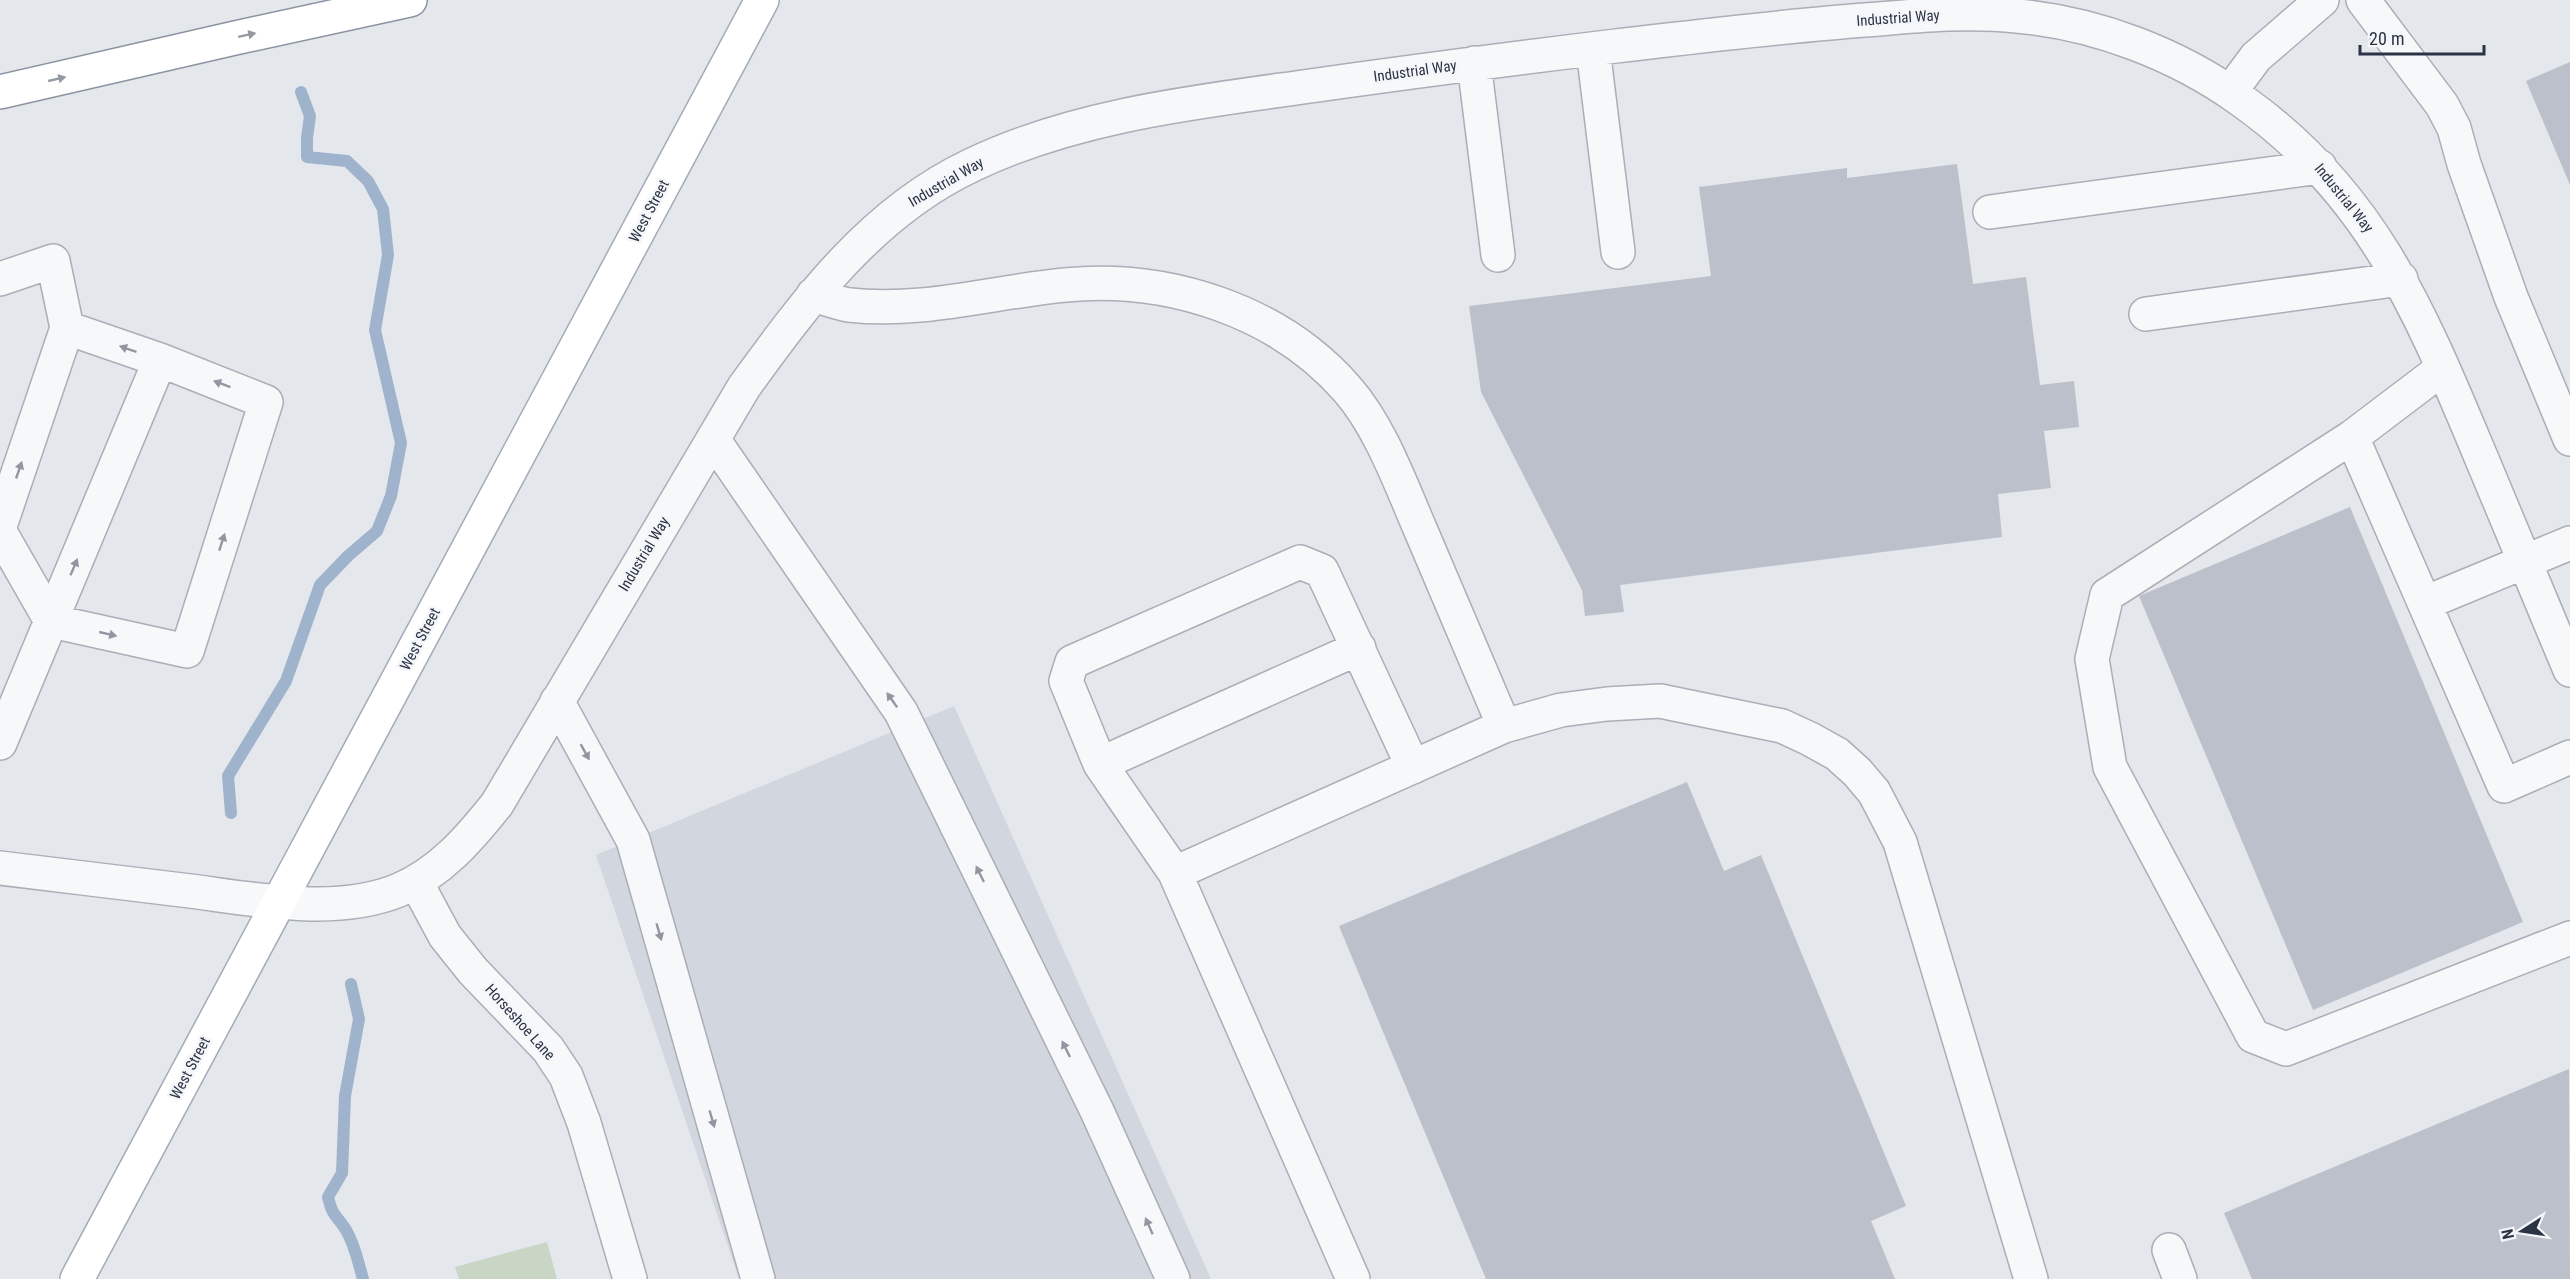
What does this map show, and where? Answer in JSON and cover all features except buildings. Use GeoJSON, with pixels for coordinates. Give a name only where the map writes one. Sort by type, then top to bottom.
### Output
{"type":"FeatureCollection","features":[{"type":"Feature","properties":{"kind":"main road"},"geometry":{"type":"LineString","coordinates":[[0,92],[410,0]]}},
{"type":"Feature","properties":{"kind":"main road","name":"West Street"},"geometry":{"type":"LineString","coordinates":[[77,1279],[762,0]]}},
{"type":"Feature","properties":{"kind":"street"},"geometry":{"type":"LineString","coordinates":[[2230,92],[2256,57],[2322,0]]}},
{"type":"Feature","properties":{"kind":"street"},"geometry":{"type":"LineString","coordinates":[[2362,0],[2442,105],[2454,128],[2464,164],[2511,297],[2570,439]]}},
{"type":"Feature","properties":{"kind":"street","name":"Industrial Way"},"geometry":{"type":"LineString","coordinates":[[0,868],[279,902],[357,902],[379,897],[416,882],[459,848],[497,804],[744,387],[813,295],[856,247],[882,223],[909,202],[966,167],[1029,142],[1079,127],[1208,100],[1474,63],[1833,22],[1930,15],[2015,15],[2050,21],[2117,38],[2181,64],[2230,92],[2268,120],[2320,167],[2364,220],[2401,279],[2443,368],[2570,670]]}},
{"type":"Feature","properties":{"kind":"street"},"geometry":{"type":"LineString","coordinates":[[1593,49],[1618,252]]}},
{"type":"Feature","properties":{"kind":"street"},"geometry":{"type":"LineString","coordinates":[[1474,63],[1498,255]]}},
{"type":"Feature","properties":{"kind":"street"},"geometry":{"type":"LineString","coordinates":[[1990,212],[2320,167]]}},
{"type":"Feature","properties":{"kind":"street"},"geometry":{"type":"LineString","coordinates":[[0,279],[53,261],[67,328],[0,526]]}},
{"type":"Feature","properties":{"kind":"street"},"geometry":{"type":"LineString","coordinates":[[2146,315],[2401,279]]}},
{"type":"Feature","properties":{"kind":"street"},"geometry":{"type":"LineString","coordinates":[[813,295],[846,304],[889,308],[928,306],[1065,285],[1124,284],[1190,294],[1251,316],[1301,347],[1347,389],[1377,435],[1504,726]]}},
{"type":"Feature","properties":{"kind":"street"},"geometry":{"type":"LineString","coordinates":[[0,532],[51,621],[187,651],[266,402],[160,360],[67,328]]}},
{"type":"Feature","properties":{"kind":"street"},"geometry":{"type":"LineString","coordinates":[[0,743],[160,360]]}},
{"type":"Feature","properties":{"kind":"street"},"geometry":{"type":"LineString","coordinates":[[2443,368],[2352,437],[2107,595],[2092,659],[2110,767],[2253,1036],[2286,1049],[2570,938]]}},
{"type":"Feature","properties":{"kind":"street"},"geometry":{"type":"LineString","coordinates":[[2352,437],[2504,786],[2570,757]]}},
{"type":"Feature","properties":{"kind":"street"},"geometry":{"type":"LineString","coordinates":[[713,439],[901,712],[1097,1111],[1173,1279]]}},
{"type":"Feature","properties":{"kind":"street"},"geometry":{"type":"LineString","coordinates":[[2425,603],[2570,543]]}},
{"type":"Feature","properties":{"kind":"street"},"geometry":{"type":"LineString","coordinates":[[1353,1279],[1175,873],[1100,764],[1066,681],[1072,662],[1300,562],[1322,571],[1413,767]]}},
{"type":"Feature","properties":{"kind":"street"},"geometry":{"type":"LineString","coordinates":[[1100,764],[1359,648]]}},
{"type":"Feature","properties":{"kind":"street"},"geometry":{"type":"LineString","coordinates":[[557,701],[633,840],[758,1279]]}},
{"type":"Feature","properties":{"kind":"street"},"geometry":{"type":"LineString","coordinates":[[1175,873],[1504,726],[1561,710],[1607,704],[1660,701],[1782,726],[1837,754],[1857,772],[1874,792],[1900,842],[2031,1279]]}},
{"type":"Feature","properties":{"kind":"street","name":"Horseshoe Lane"},"geometry":{"type":"LineString","coordinates":[[416,882],[445,936],[473,971],[548,1049],[566,1076],[584,1123],[630,1279]]}},
{"type":"Feature","properties":{"kind":"shaded area"},"geometry":{"type":"Polygon","coordinates":[[[954,706],[1211,1279],[739,1279],[596,855],[954,706]]]}},
{"type":"Feature","properties":{"kind":"green space"},"geometry":{"type":"Polygon","coordinates":[[[547,1242],[557,1279],[459,1279],[455,1267],[547,1242]]]}},
{"type":"Feature","properties":{"kind":"waterway"},"geometry":{"type":"LineString","coordinates":[[231,813],[228,776],[286,681],[320,585],[377,531],[391,496],[401,443],[375,330],[388,255],[383,209],[368,181],[347,161],[307,157],[310,116],[301,92]]}},
{"type":"Feature","properties":{"kind":"waterway"},"geometry":{"type":"LineString","coordinates":[[351,984],[359,1019],[345,1096],[342,1173],[328,1197],[333,1212],[352,1242],[363,1279]]}}]}
